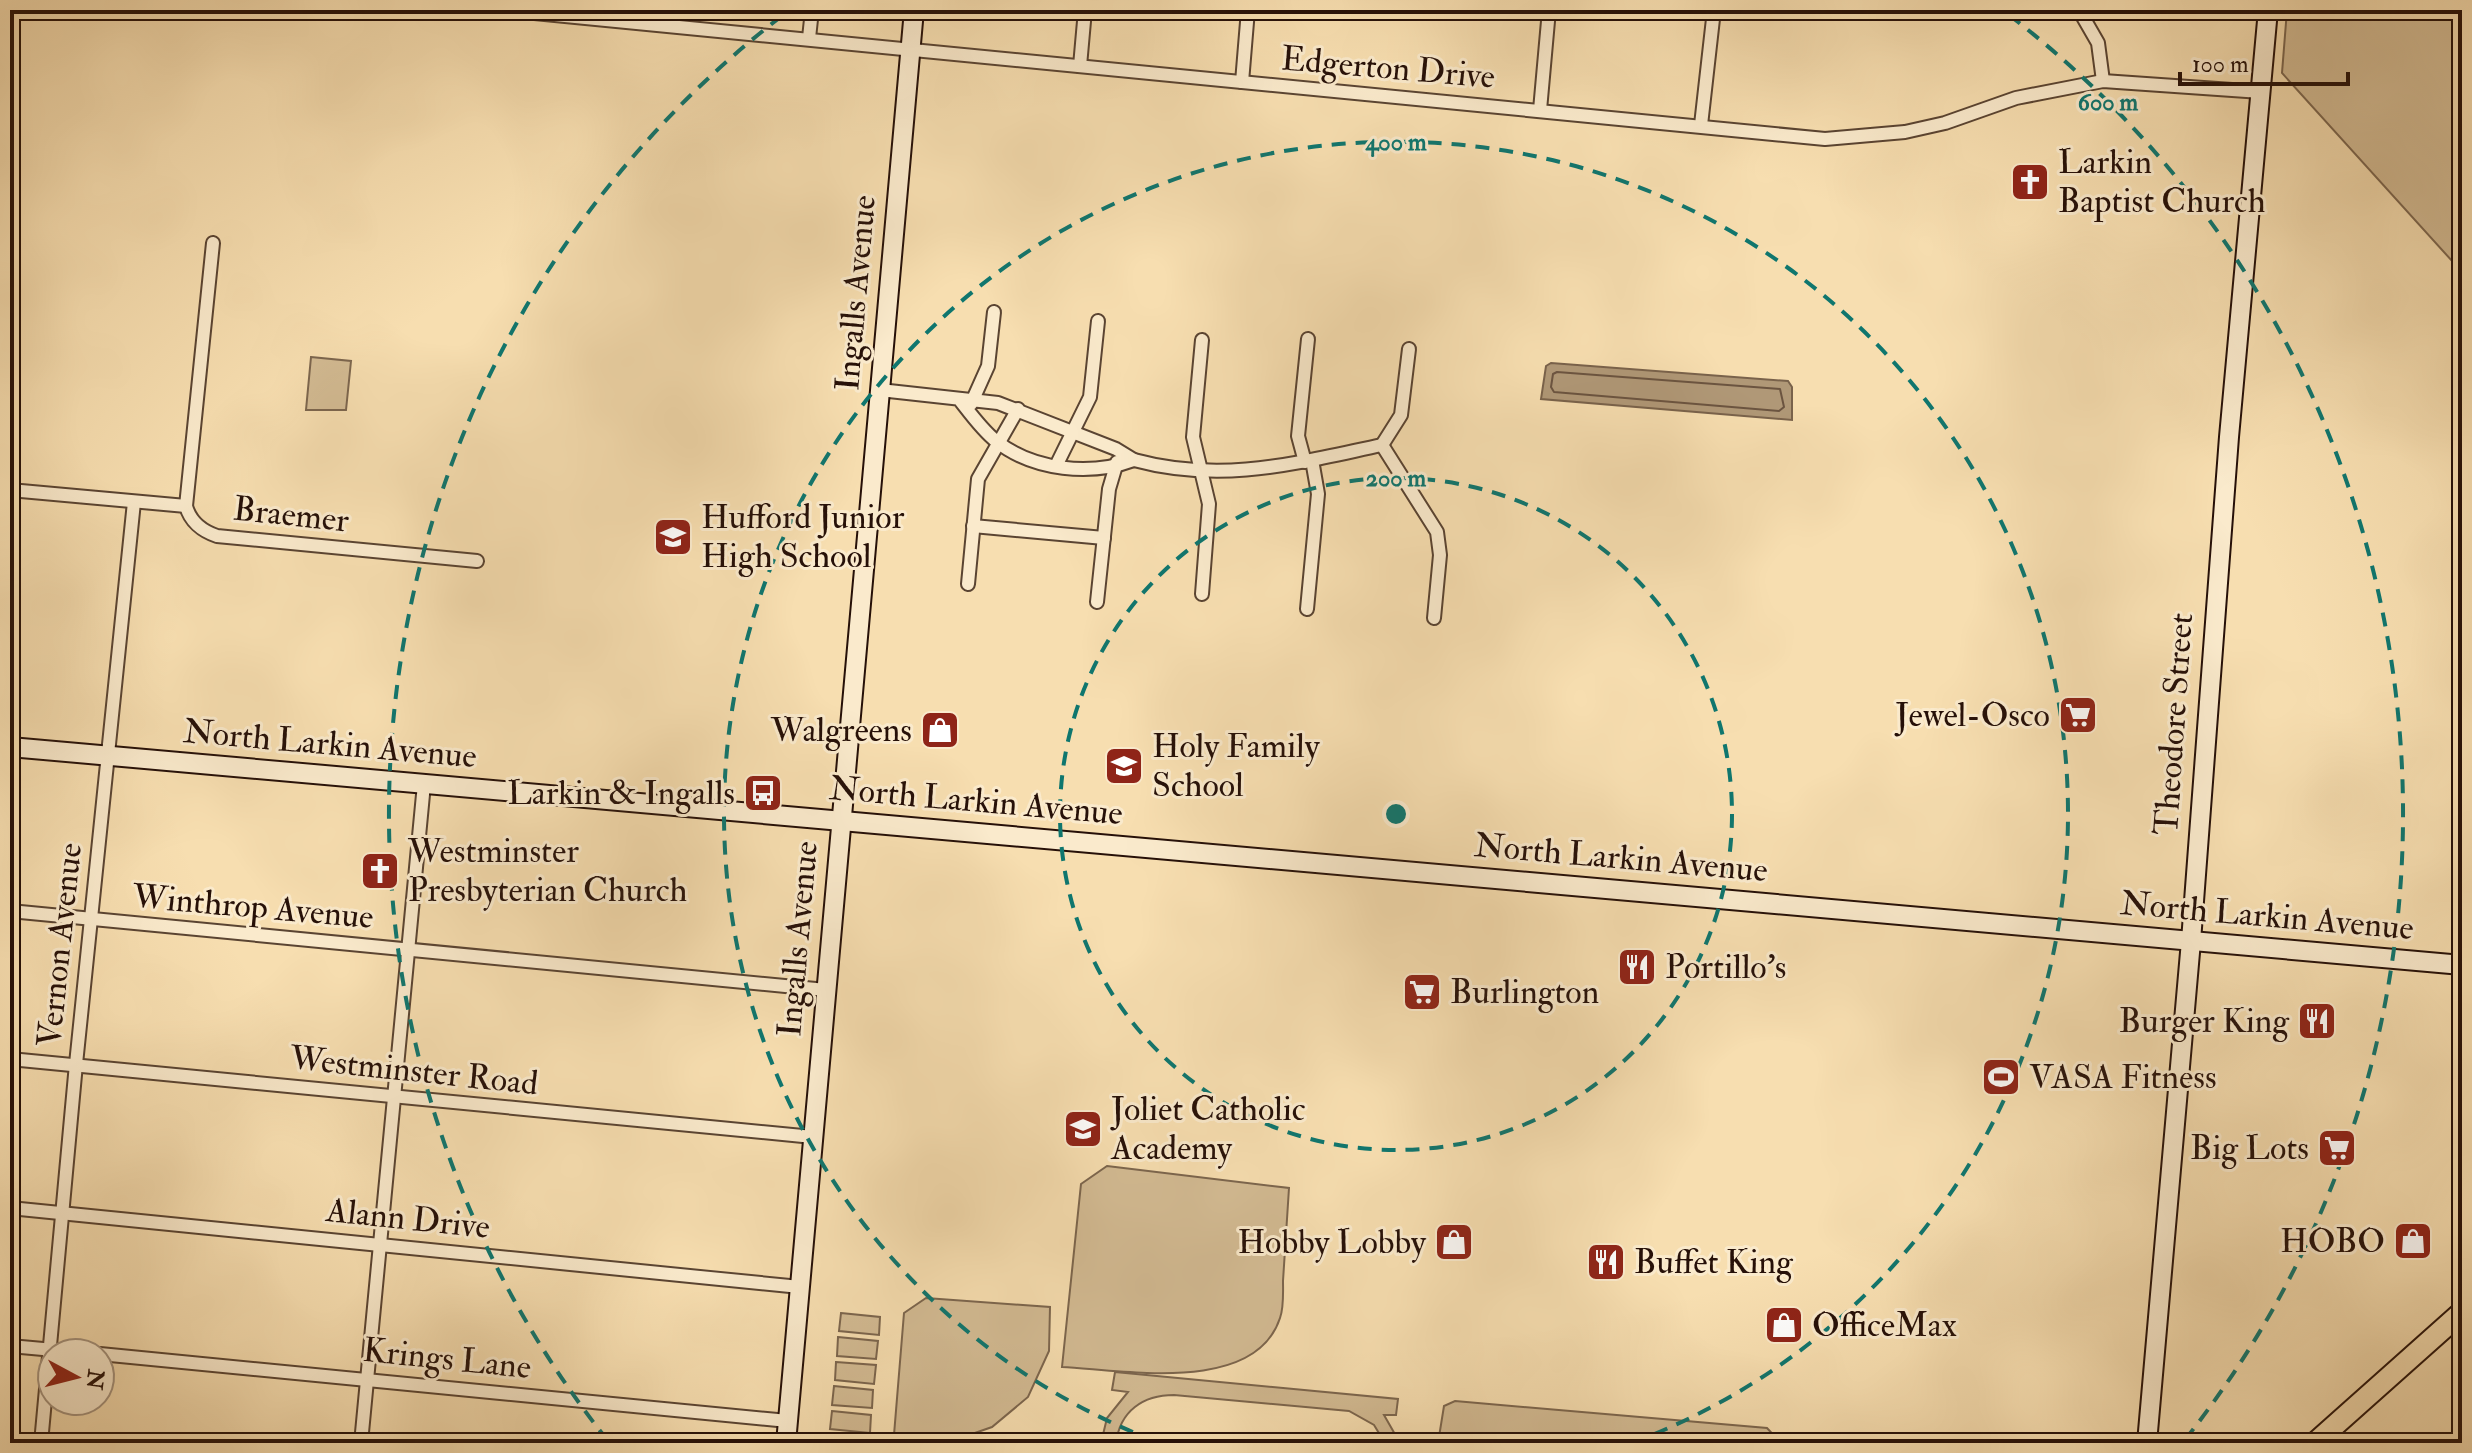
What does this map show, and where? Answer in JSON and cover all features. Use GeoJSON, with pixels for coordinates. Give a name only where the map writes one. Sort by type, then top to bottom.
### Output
{"type":"FeatureCollection","features":[{"type":"Feature","properties":{"kind":"main road","name":"Ingalls Avenue"},"geometry":{"type":"LineString","coordinates":[[786,1443],[914,10]]}},
{"type":"Feature","properties":{"kind":"main road","name":"Theodore Street"},"geometry":{"type":"LineString","coordinates":[[2147,1443],[2191,941],[2227,453],[2268,10]]}},
{"type":"Feature","properties":{"kind":"main road","name":"North Larkin Avenue"},"geometry":{"type":"LineString","coordinates":[[10,747],[2462,965]]}},
{"type":"Feature","properties":{"kind":"main road"},"geometry":{"type":"LineString","coordinates":[[2315,1443],[2462,1312]]}},
{"type":"Feature","properties":{"kind":"street","name":"Edgerton Drive"},"geometry":{"type":"LineString","coordinates":[[504,10],[1825,139],[1864,138],[1945,123],[2016,98],[2103,81],[2261,92]]}},
{"type":"Feature","properties":{"kind":"street"},"geometry":{"type":"LineString","coordinates":[[809,38],[812,10]]}},
{"type":"Feature","properties":{"kind":"street"},"geometry":{"type":"LineString","coordinates":[[1080,66],[1085,10]]}},
{"type":"Feature","properties":{"kind":"street"},"geometry":{"type":"LineString","coordinates":[[1242,82],[1248,10]]}},
{"type":"Feature","properties":{"kind":"street"},"geometry":{"type":"LineString","coordinates":[[1540,110],[1549,10]]}},
{"type":"Feature","properties":{"kind":"street"},"geometry":{"type":"LineString","coordinates":[[1701,125],[1714,10]]}},
{"type":"Feature","properties":{"kind":"street"},"geometry":{"type":"LineString","coordinates":[[2079,10],[2098,43],[2103,81]]}},
{"type":"Feature","properties":{"kind":"street","name":"Braemer"},"geometry":{"type":"LineString","coordinates":[[213,243],[186,506],[189,517],[217,536],[477,561]]}},
{"type":"Feature","properties":{"kind":"street"},"geometry":{"type":"LineString","coordinates":[[971,404],[988,366],[994,312]]}},
{"type":"Feature","properties":{"kind":"street"},"geometry":{"type":"LineString","coordinates":[[1056,466],[1090,397],[1098,321]]}},
{"type":"Feature","properties":{"kind":"street"},"geometry":{"type":"LineString","coordinates":[[1307,609],[1318,494],[1298,436],[1308,339]]}},
{"type":"Feature","properties":{"kind":"street"},"geometry":{"type":"LineString","coordinates":[[1202,340],[1193,437],[1209,504],[1202,594]]}},
{"type":"Feature","properties":{"kind":"street"},"geometry":{"type":"LineString","coordinates":[[880,390],[1018,409],[1122,452],[1134,460],[1202,472],[1268,470],[1382,445],[1401,415],[1409,349]]}},
{"type":"Feature","properties":{"kind":"street"},"geometry":{"type":"LineString","coordinates":[[971,404],[997,442],[1034,461],[1056,466],[1115,467],[1134,460]]}},
{"type":"Feature","properties":{"kind":"street"},"geometry":{"type":"LineString","coordinates":[[968,584],[978,479],[1018,409]]}},
{"type":"Feature","properties":{"kind":"street"},"geometry":{"type":"LineString","coordinates":[[1382,445],[1437,532],[1440,555],[1434,618]]}},
{"type":"Feature","properties":{"kind":"street"},"geometry":{"type":"LineString","coordinates":[[1097,602],[1115,467],[1122,452]]}},
{"type":"Feature","properties":{"kind":"street"},"geometry":{"type":"LineString","coordinates":[[10,490],[186,506]]}},
{"type":"Feature","properties":{"kind":"street","name":"Vernon Avenue"},"geometry":{"type":"LineString","coordinates":[[50,1337],[134,502]]}},
{"type":"Feature","properties":{"kind":"street"},"geometry":{"type":"LineString","coordinates":[[973,526],[1104,538]]}},
{"type":"Feature","properties":{"kind":"street"},"geometry":{"type":"LineString","coordinates":[[361,1443],[424,784]]}},
{"type":"Feature","properties":{"kind":"street","name":"Winthrop Avenue"},"geometry":{"type":"LineString","coordinates":[[10,911],[826,990]]}},
{"type":"Feature","properties":{"kind":"street","name":"Westminster Road"},"geometry":{"type":"LineString","coordinates":[[10,1059],[813,1137]]}},
{"type":"Feature","properties":{"kind":"street","name":"Alann Drive"},"geometry":{"type":"LineString","coordinates":[[10,1208],[800,1287]]}},
{"type":"Feature","properties":{"kind":"street"},"geometry":{"type":"LineString","coordinates":[[10,1346],[36,1349]]}},
{"type":"Feature","properties":{"kind":"street","name":"Krings Lane"},"geometry":{"type":"LineString","coordinates":[[116,1355],[788,1421]]}},
{"type":"Feature","properties":{"kind":"street","name":"Vernon Avenue"},"geometry":{"type":"LineString","coordinates":[[41,1443],[43,1417]]}},
{"type":"Feature","properties":{"kind":"shaded area"},"geometry":{"type":"Polygon","coordinates":[[[2287,10],[2462,10],[2462,272],[2282,73],[2287,10]]]}},
{"type":"Feature","properties":{"kind":"shaded area"},"geometry":{"type":"Polygon","coordinates":[[[311,357],[351,361],[346,410],[306,410],[311,357]]]}},
{"type":"Feature","properties":{"kind":"shaded area"},"geometry":{"type":"Polygon","coordinates":[[[1107,1166],[1289,1188],[1282,1309],[1266,1342],[1244,1359],[1216,1368],[1184,1372],[1062,1367],[1081,1184],[1107,1166]]]}},
{"type":"Feature","properties":{"kind":"shaded area"},"geometry":{"type":"Polygon","coordinates":[[[926,1298],[1050,1307],[1049,1351],[1028,1397],[992,1427],[949,1442],[894,1435],[904,1313],[926,1298]]]}},
{"type":"Feature","properties":{"kind":"shaded area"},"geometry":{"type":"Polygon","coordinates":[[[841,1313],[880,1317],[879,1335],[839,1331],[841,1313]]]}},
{"type":"Feature","properties":{"kind":"shaded area"},"geometry":{"type":"Polygon","coordinates":[[[838,1337],[878,1341],[876,1359],[837,1356],[838,1337]]]}},
{"type":"Feature","properties":{"kind":"shaded area"},"geometry":{"type":"Polygon","coordinates":[[[836,1362],[876,1365],[874,1384],[835,1380],[836,1362]]]}},
{"type":"Feature","properties":{"kind":"shaded area"},"geometry":{"type":"Polygon","coordinates":[[[1115,1372],[1398,1399],[1396,1415],[1384,1415],[1400,1443],[1385,1443],[1374,1425],[1349,1411],[1174,1395],[1152,1398],[1135,1407],[1122,1422],[1116,1443],[1101,1443],[1107,1418],[1128,1392],[1112,1390],[1115,1372]]]}},
{"type":"Feature","properties":{"kind":"shaded area"},"geometry":{"type":"Polygon","coordinates":[[[834,1386],[873,1390],[872,1408],[832,1405],[834,1386]]]}},
{"type":"Feature","properties":{"kind":"shaded area"},"geometry":{"type":"Polygon","coordinates":[[[1455,1401],[1767,1428],[1781,1443],[1438,1443],[1444,1406],[1455,1401]]]}},
{"type":"Feature","properties":{"kind":"shaded area"},"geometry":{"type":"Polygon","coordinates":[[[832,1411],[871,1415],[870,1433],[830,1429],[832,1411]]]}},
{"type":"Feature","properties":{"kind":"water"},"geometry":{"type":"Polygon","coordinates":[[[1551,363],[1788,381],[1792,387],[1792,420],[1541,399],[1546,366],[1551,363]]]}},
{"type":"Feature","properties":{"kind":"place","name":"Larkin Baptist Church"},"geometry":{"type":"Point","coordinates":[2030,182]}},
{"type":"Feature","properties":{"kind":"place","name":"Hufford Junior High School"},"geometry":{"type":"Point","coordinates":[673,537]}},
{"type":"Feature","properties":{"kind":"place","name":"Jewel-Osco"},"geometry":{"type":"Point","coordinates":[2078,715]}},
{"type":"Feature","properties":{"kind":"place","name":"Walgreens"},"geometry":{"type":"Point","coordinates":[940,730]}},
{"type":"Feature","properties":{"kind":"place","name":"Holy Family School"},"geometry":{"type":"Point","coordinates":[1124,766]}},
{"type":"Feature","properties":{"kind":"place","name":"Larkin & Ingalls"},"geometry":{"type":"Point","coordinates":[763,793]}},
{"type":"Feature","properties":{"kind":"place","name":"Westminster Presbyterian Church"},"geometry":{"type":"Point","coordinates":[380,871]}},
{"type":"Feature","properties":{"kind":"place","name":"Portillo's"},"geometry":{"type":"Point","coordinates":[1637,967]}},
{"type":"Feature","properties":{"kind":"place","name":"Burlington"},"geometry":{"type":"Point","coordinates":[1422,992]}},
{"type":"Feature","properties":{"kind":"place","name":"Burger King"},"geometry":{"type":"Point","coordinates":[2317,1021]}},
{"type":"Feature","properties":{"kind":"place","name":"VASA Fitness"},"geometry":{"type":"Point","coordinates":[2001,1077]}},
{"type":"Feature","properties":{"kind":"place","name":"Joliet Catholic Academy"},"geometry":{"type":"Point","coordinates":[1083,1129]}},
{"type":"Feature","properties":{"kind":"place","name":"Big Lots"},"geometry":{"type":"Point","coordinates":[2337,1148]}},
{"type":"Feature","properties":{"kind":"place","name":"HOBO"},"geometry":{"type":"Point","coordinates":[2413,1241]}},
{"type":"Feature","properties":{"kind":"place","name":"Hobby Lobby"},"geometry":{"type":"Point","coordinates":[1454,1242]}},
{"type":"Feature","properties":{"kind":"place","name":"Buffet King"},"geometry":{"type":"Point","coordinates":[1606,1262]}},
{"type":"Feature","properties":{"kind":"place","name":"OfficeMax"},"geometry":{"type":"Point","coordinates":[1784,1325]}}]}
